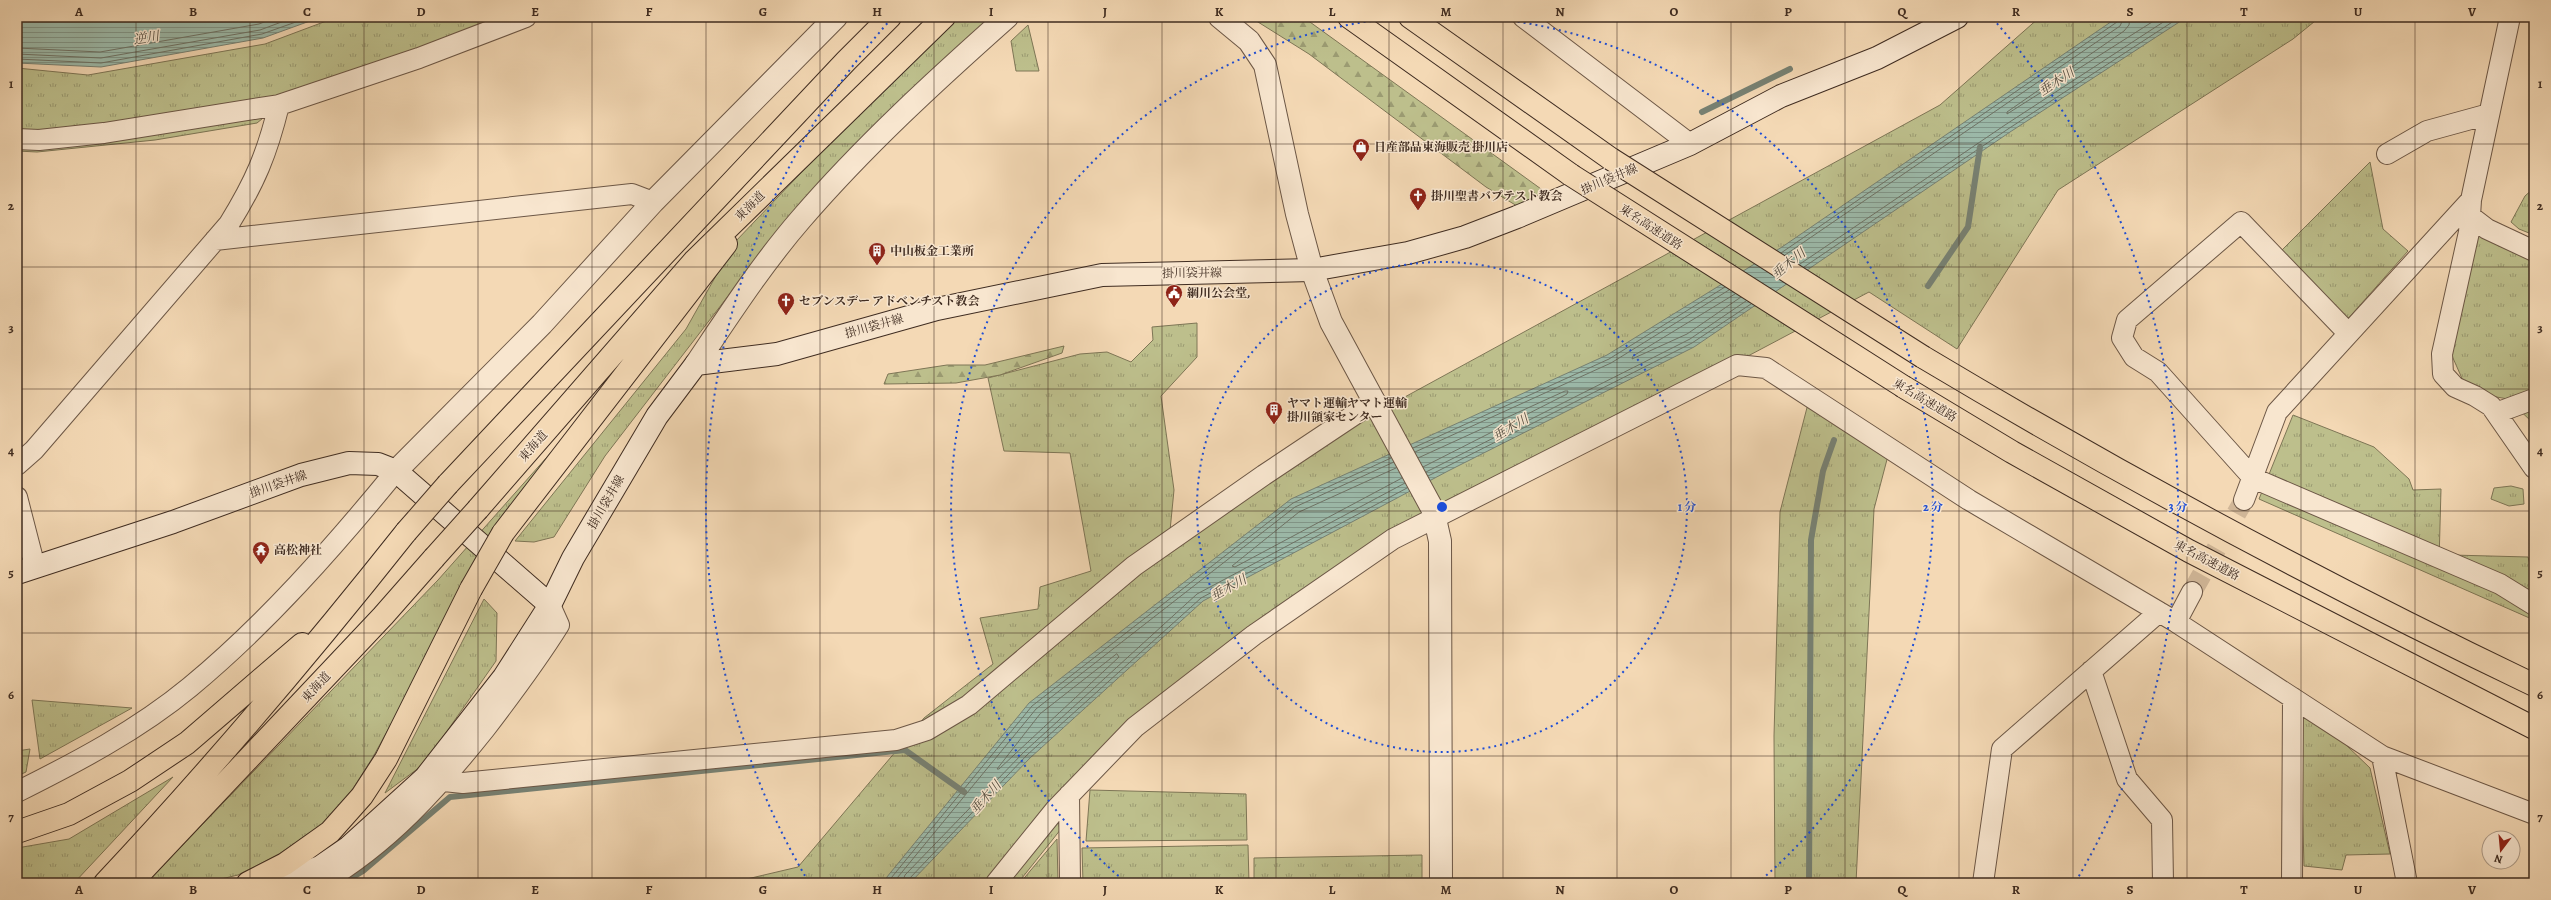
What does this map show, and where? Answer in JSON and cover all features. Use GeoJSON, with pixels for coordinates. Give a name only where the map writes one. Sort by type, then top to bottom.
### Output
{"type":"FeatureCollection","features":[{"type":"Feature","properties":{"kind":"highway"},"geometry":{"type":"LineString","coordinates":[[106,882],[225,750],[349,604],[406,532],[448,484],[846,61],[890,17]]}},
{"type":"Feature","properties":{"kind":"highway","name":"東海道"},"geometry":{"type":"LineString","coordinates":[[131,883],[383,616],[695,260],[944,17]]}},
{"type":"Feature","properties":{"kind":"highway","name":"東名高速道路"},"geometry":{"type":"LineString","coordinates":[[1349,17],[1571,175],[1904,387],[2012,452],[2189,551],[2534,728]]}},
{"type":"Feature","properties":{"kind":"highway"},"geometry":{"type":"LineString","coordinates":[[1410,17],[1611,159],[1923,357],[2029,420],[2204,518],[2385,614],[2534,685]]}},
{"type":"Feature","properties":{"kind":"highway"},"geometry":{"type":"LineString","coordinates":[[248,883],[285,864],[330,832],[362,796],[386,759],[471,588],[503,533],[660,327],[708,270],[760,196]]}},
{"type":"Feature","properties":{"kind":"highway"},"geometry":{"type":"LineString","coordinates":[[17,832],[69,814],[130,781],[187,742],[349,604]]}},
{"type":"Feature","properties":{"kind":"main road"},"geometry":{"type":"LineString","coordinates":[[396,471],[542,324],[653,202],[836,17]]}},
{"type":"Feature","properties":{"kind":"main road"},"geometry":{"type":"LineString","coordinates":[[696,364],[754,280],[802,219],[896,118],[1007,17]]}},
{"type":"Feature","properties":{"kind":"main road"},"geometry":{"type":"LineString","coordinates":[[1220,17],[1249,40],[1264,65],[1297,214],[1312,270],[1331,322],[1434,514],[1440,541],[1441,883]]}},
{"type":"Feature","properties":{"kind":"main road","name":"掛川袋井線"},"geometry":{"type":"LineString","coordinates":[[26,570],[172,522],[301,475],[349,463],[378,464],[396,471],[550,605],[574,558],[657,416],[696,364],[777,354],[937,309],[1102,275],[1312,270],[1408,253],[1465,237],[1518,217],[1690,144],[1781,96],[1877,58],[1957,17]]}},
{"type":"Feature","properties":{"kind":"main road"},"geometry":{"type":"LineString","coordinates":[[263,883],[290,879],[320,867],[348,847],[425,778],[504,677],[550,605]]}},
{"type":"Feature","properties":{"kind":"street"},"geometry":{"type":"LineString","coordinates":[[17,139],[39,140],[104,133],[279,105],[419,58],[526,17]]}},
{"type":"Feature","properties":{"kind":"street"},"geometry":{"type":"LineString","coordinates":[[1523,17],[1690,144]]}},
{"type":"Feature","properties":{"kind":"street"},"geometry":{"type":"LineString","coordinates":[[2510,17],[2470,208],[2469,232],[2442,354],[2443,374],[2456,387],[2476,396],[2491,406],[2534,468]]}},
{"type":"Feature","properties":{"kind":"street"},"geometry":{"type":"LineString","coordinates":[[17,465],[34,450],[229,224],[253,184],[270,143],[279,105]]}},
{"type":"Feature","properties":{"kind":"street"},"geometry":{"type":"LineString","coordinates":[[2387,154],[2427,131],[2489,114]]}},
{"type":"Feature","properties":{"kind":"street"},"geometry":{"type":"LineString","coordinates":[[215,240],[632,194],[653,202]]}},
{"type":"Feature","properties":{"kind":"street"},"geometry":{"type":"LineString","coordinates":[[2470,208],[2487,229],[2534,251]]}},
{"type":"Feature","properties":{"kind":"street"},"geometry":{"type":"LineString","coordinates":[[2244,500],[2277,412],[2348,333],[2470,208]]}},
{"type":"Feature","properties":{"kind":"street"},"geometry":{"type":"LineString","coordinates":[[2348,333],[2241,222],[2127,320],[2122,338],[2134,357],[2158,372],[2252,478],[2500,584],[2534,605]]}},
{"type":"Feature","properties":{"kind":"street"},"geometry":{"type":"LineString","coordinates":[[996,883],[1069,795],[1135,728],[1254,635],[1393,539],[1434,514],[1737,365],[1766,368],[1969,500],[2176,622],[2382,756],[2534,814]]}},
{"type":"Feature","properties":{"kind":"street"},"geometry":{"type":"LineString","coordinates":[[2496,413],[2534,399]]}},
{"type":"Feature","properties":{"kind":"street"},"geometry":{"type":"LineString","coordinates":[[444,781],[463,783],[896,740],[927,730],[969,705],[1142,559],[1264,475],[1379,409]]}},
{"type":"Feature","properties":{"kind":"street"},"geometry":{"type":"LineString","coordinates":[[17,792],[77,762],[138,724],[189,688],[282,602],[396,471]]}},
{"type":"Feature","properties":{"kind":"street"},"geometry":{"type":"LineString","coordinates":[[17,497],[26,570]]}},
{"type":"Feature","properties":{"kind":"street"},"geometry":{"type":"LineString","coordinates":[[2176,622],[2192,592]]}},
{"type":"Feature","properties":{"kind":"street"},"geometry":{"type":"LineString","coordinates":[[321,883],[350,875],[444,781],[533,668],[559,626],[550,605]]}},
{"type":"Feature","properties":{"kind":"street"},"geometry":{"type":"LineString","coordinates":[[1983,883],[2002,749],[2159,612]]}},
{"type":"Feature","properties":{"kind":"street"},"geometry":{"type":"LineString","coordinates":[[2091,671],[2127,779],[2162,820],[2163,883]]}},
{"type":"Feature","properties":{"kind":"street"},"geometry":{"type":"LineString","coordinates":[[2292,883],[2293,698]]}},
{"type":"Feature","properties":{"kind":"street"},"geometry":{"type":"LineString","coordinates":[[2382,756],[2407,883]]}},
{"type":"Feature","properties":{"kind":"street"},"geometry":{"type":"LineString","coordinates":[[1069,795],[1070,883]]}},
{"type":"Feature","properties":{"kind":"green space"},"geometry":{"type":"Polygon","coordinates":[[[337,17],[522,17],[279,105],[257,123],[155,140],[37,152],[17,151],[17,68],[88,75],[265,44],[337,17]]]}},
{"type":"Feature","properties":{"kind":"green space"},"geometry":{"type":"Polygon","coordinates":[[[960,17],[995,17],[745,274],[605,456],[554,537],[534,542],[515,541],[686,329],[735,242],[862,109],[960,17]]]}},
{"type":"Feature","properties":{"kind":"green space"},"geometry":{"type":"Polygon","coordinates":[[[1250,17],[1303,17],[1548,194],[1517,206],[1486,187],[1309,54],[1250,17]]]}},
{"type":"Feature","properties":{"kind":"green space"},"geometry":{"type":"Polygon","coordinates":[[[2040,17],[2320,17],[2293,39],[2058,190],[1957,349],[1869,292],[1591,439],[1323,588],[1064,792],[1061,829],[1018,883],[730,883],[798,867],[924,718],[993,664],[980,618],[1038,609],[1040,587],[1091,571],[1070,453],[1004,451],[988,378],[1080,354],[1107,352],[1131,362],[1153,340],[1152,327],[1197,323],[1197,357],[1161,396],[1174,490],[1169,541],[1282,464],[1940,105],[2040,17]]]}},
{"type":"Feature","properties":{"kind":"green space"},"geometry":{"type":"Polygon","coordinates":[[[1028,25],[1039,71],[1016,71],[1011,41],[1028,25]]]}},
{"type":"Feature","properties":{"kind":"green space"},"geometry":{"type":"Polygon","coordinates":[[[2370,162],[2383,229],[2408,251],[2345,322],[2279,253],[2370,162]]]}},
{"type":"Feature","properties":{"kind":"green space"},"geometry":{"type":"Polygon","coordinates":[[[2534,188],[2534,235],[2519,229],[2511,222],[2525,196],[2534,188]]]}},
{"type":"Feature","properties":{"kind":"green space"},"geometry":{"type":"Polygon","coordinates":[[[2469,225],[2534,259],[2534,424],[2508,399],[2468,392],[2445,340],[2469,225]]]}},
{"type":"Feature","properties":{"kind":"green space"},"geometry":{"type":"Polygon","coordinates":[[[1064,346],[1062,353],[1000,375],[956,383],[884,384],[888,374],[947,365],[985,365],[1064,346]]]}},
{"type":"Feature","properties":{"kind":"green space"},"geometry":{"type":"Polygon","coordinates":[[[601,396],[438,639],[373,757],[352,790],[323,824],[279,854],[238,875],[204,883],[146,883],[438,580],[601,396]]]}},
{"type":"Feature","properties":{"kind":"green space"},"geometry":{"type":"Polygon","coordinates":[[[1810,396],[1890,448],[1874,509],[1856,883],[1775,883],[1774,736],[1780,512],[1810,396]]]}},
{"type":"Feature","properties":{"kind":"green space"},"geometry":{"type":"Polygon","coordinates":[[[2293,415],[2374,447],[2409,479],[2413,490],[2441,489],[2439,562],[2534,610],[2534,620],[2259,499],[2293,415]]]}},
{"type":"Feature","properties":{"kind":"green space"},"geometry":{"type":"Polygon","coordinates":[[[2511,486],[2523,489],[2524,504],[2509,506],[2491,499],[2494,488],[2511,486]]]}},
{"type":"Feature","properties":{"kind":"green space"},"geometry":{"type":"Polygon","coordinates":[[[2452,555],[2528,557],[2534,579],[2534,593],[2452,555]]]}},
{"type":"Feature","properties":{"kind":"green space"},"geometry":{"type":"Polygon","coordinates":[[[484,599],[497,613],[496,661],[424,764],[385,793],[484,599]]]}},
{"type":"Feature","properties":{"kind":"green space"},"geometry":{"type":"Polygon","coordinates":[[[32,700],[132,708],[40,759],[32,700]]]}},
{"type":"Feature","properties":{"kind":"green space"},"geometry":{"type":"Polygon","coordinates":[[[2317,717],[2370,768],[2390,854],[2346,855],[2342,870],[2304,866],[2300,719],[2317,717]]]}},
{"type":"Feature","properties":{"kind":"green space"},"geometry":{"type":"Polygon","coordinates":[[[30,749],[26,772],[17,776],[17,751],[30,749]]]}},
{"type":"Feature","properties":{"kind":"green space"},"geometry":{"type":"Polygon","coordinates":[[[173,777],[74,883],[17,883],[17,848],[69,839],[173,777]]]}},
{"type":"Feature","properties":{"kind":"green space"},"geometry":{"type":"Polygon","coordinates":[[[1090,790],[1246,794],[1247,840],[1086,841],[1090,790]]]}},
{"type":"Feature","properties":{"kind":"green space"},"geometry":{"type":"Polygon","coordinates":[[[1057,839],[1058,883],[1020,883],[1057,839]]]}},
{"type":"Feature","properties":{"kind":"green space"},"geometry":{"type":"Polygon","coordinates":[[[1248,845],[1249,883],[1083,883],[1082,848],[1248,845]]]}},
{"type":"Feature","properties":{"kind":"green space"},"geometry":{"type":"Polygon","coordinates":[[[1422,855],[1422,883],[1254,883],[1254,858],[1422,855]]]}},
{"type":"Feature","properties":{"kind":"water","name":"逆川"},"geometry":{"type":"Polygon","coordinates":[[[17,17],[321,17],[263,38],[101,67],[17,63],[17,17]]]}},
{"type":"Feature","properties":{"kind":"water","name":"垂木川"},"geometry":{"type":"Polygon","coordinates":[[[2118,17],[2187,17],[2010,132],[1694,347],[1448,471],[1203,601],[1030,758],[910,883],[882,883],[1029,703],[1291,499],[1607,355],[1782,247],[2118,17]]]}},
{"type":"Feature","properties":{"kind":"waterway"},"geometry":{"type":"LineString","coordinates":[[1702,112],[1790,69]]}},
{"type":"Feature","properties":{"kind":"waterway"},"geometry":{"type":"LineString","coordinates":[[1928,286],[1968,227],[1980,147]]}},
{"type":"Feature","properties":{"kind":"waterway"},"geometry":{"type":"LineString","coordinates":[[1809,883],[1811,540],[1823,471],[1834,440]]}},
{"type":"Feature","properties":{"kind":"waterway"},"geometry":{"type":"LineString","coordinates":[[343,883],[363,871],[450,797],[905,750],[964,792]]}},
{"type":"Feature","properties":{"kind":"tunnel"},"geometry":{"type":"LineString","coordinates":[[2192,592],[2244,500]]}},
{"type":"Feature","properties":{"kind":"place","name":"日産部品東海販売 掛川店"},"geometry":{"type":"Point","coordinates":[1361,162]}},
{"type":"Feature","properties":{"kind":"place","name":"掛川聖書バプテスト教会"},"geometry":{"type":"Point","coordinates":[1418,211]}},
{"type":"Feature","properties":{"kind":"place","name":"中山板金工業所"},"geometry":{"type":"Point","coordinates":[877,266]}},
{"type":"Feature","properties":{"kind":"place","name":"綱川公会堂,"},"geometry":{"type":"Point","coordinates":[1174,308]}},
{"type":"Feature","properties":{"kind":"place","name":"セブンスデー アドベンチスト教会"},"geometry":{"type":"Point","coordinates":[786,316]}},
{"type":"Feature","properties":{"kind":"place","name":"ヤマト運輸ヤマト運輸 掛川領家センター"},"geometry":{"type":"Point","coordinates":[1274,425]}},
{"type":"Feature","properties":{"kind":"place","name":"高松神社"},"geometry":{"type":"Point","coordinates":[261,565]}}]}
